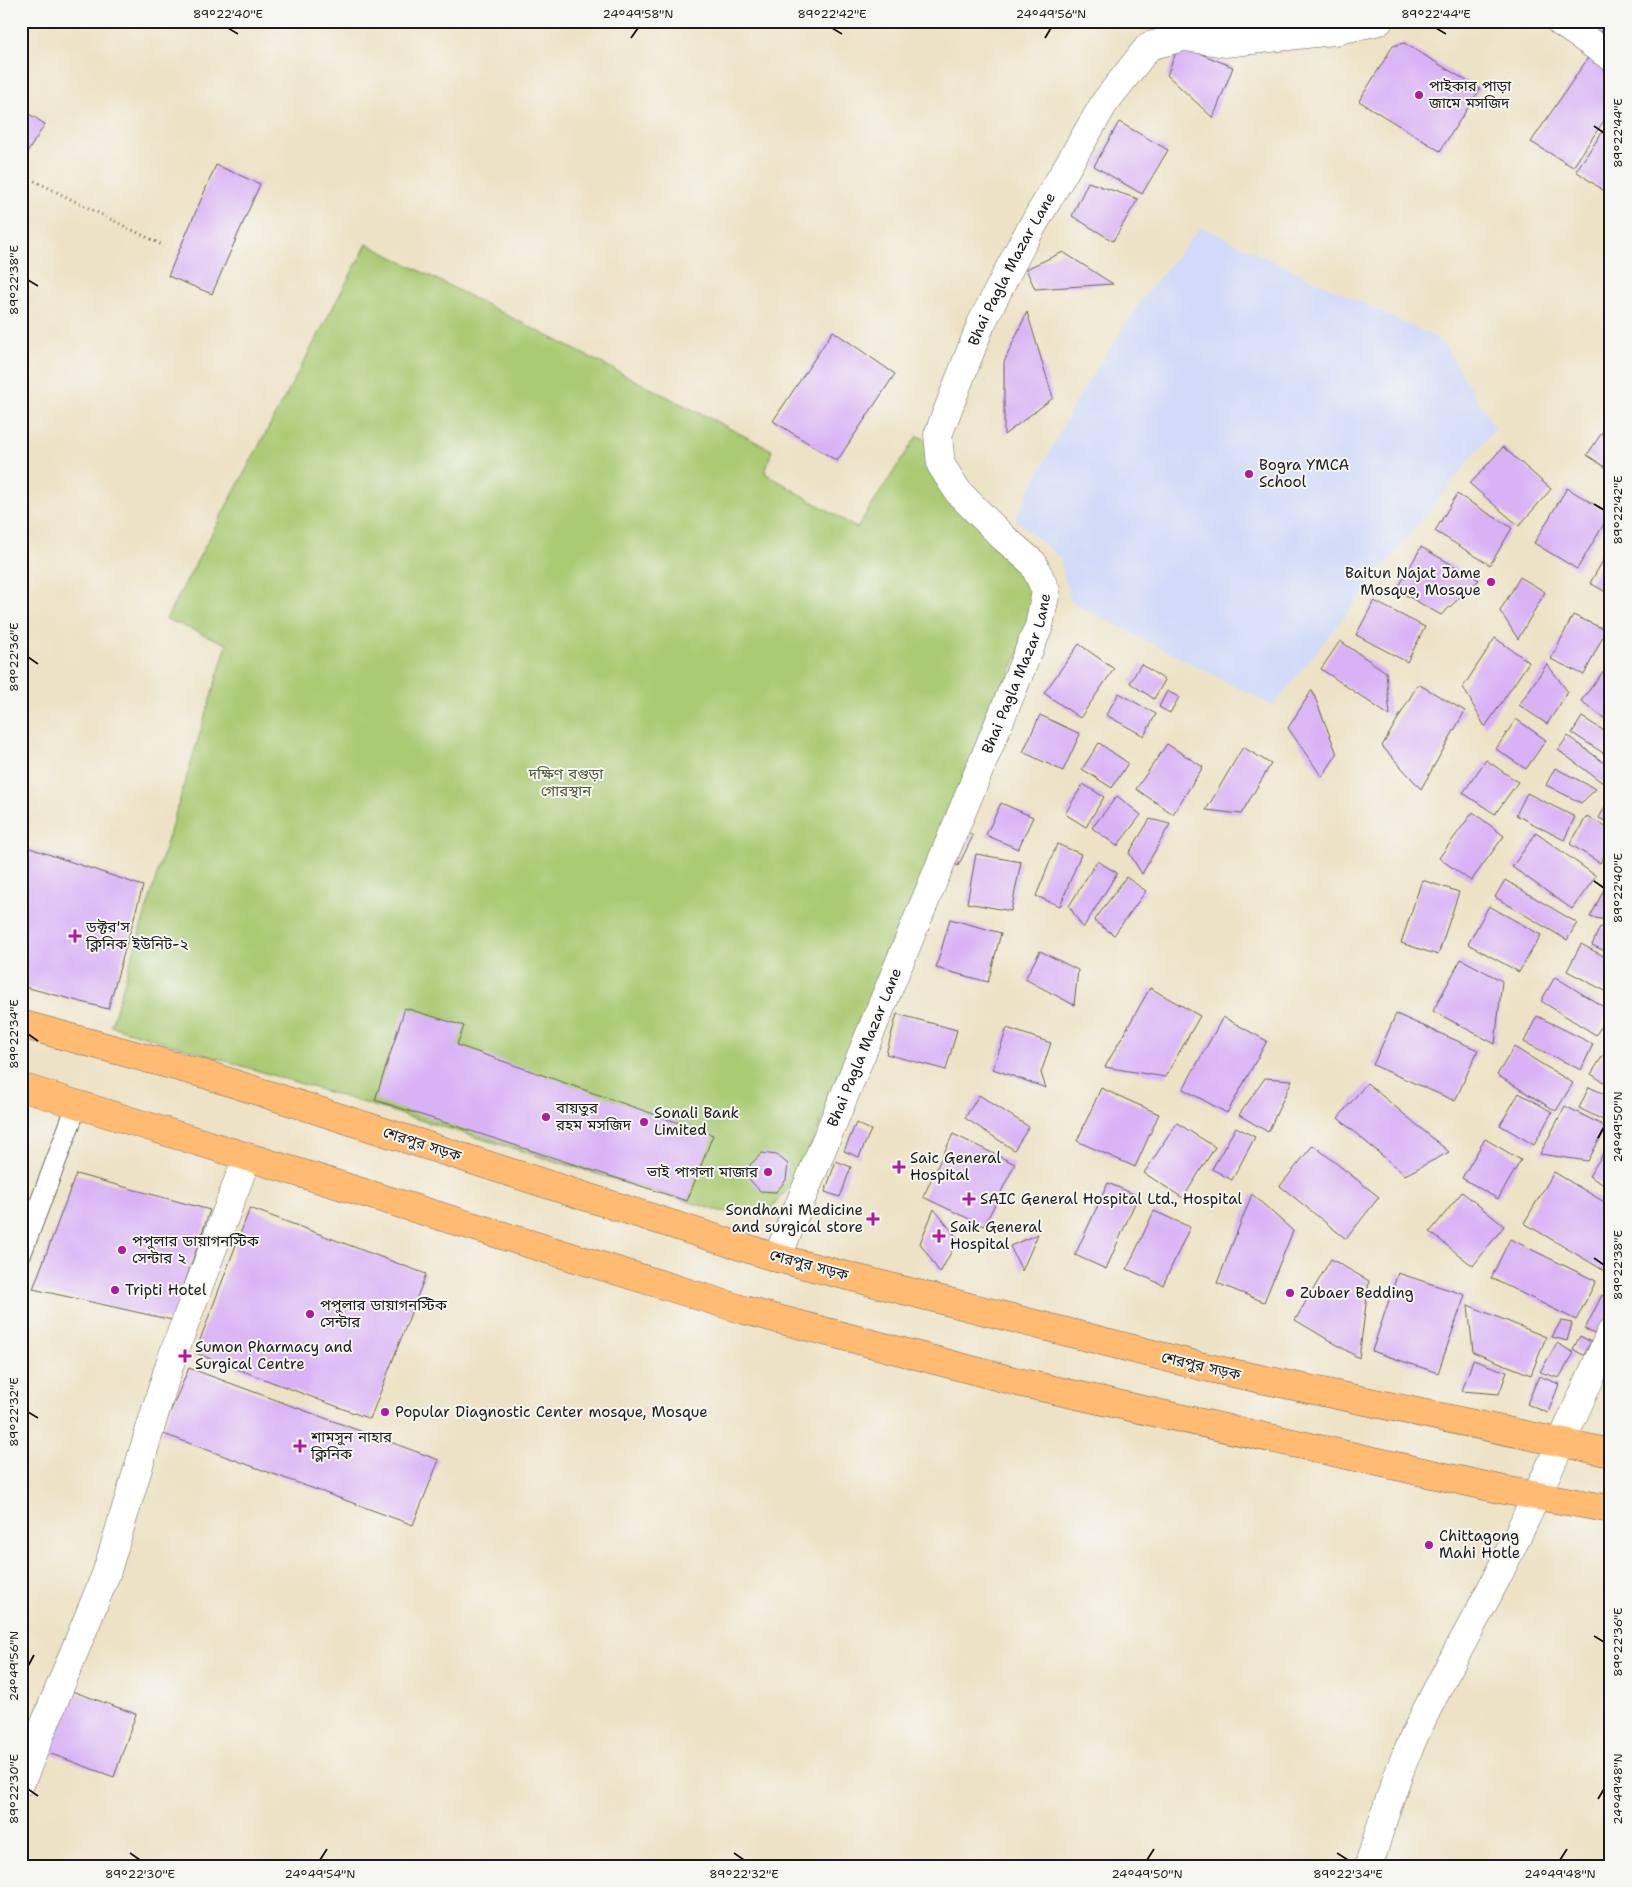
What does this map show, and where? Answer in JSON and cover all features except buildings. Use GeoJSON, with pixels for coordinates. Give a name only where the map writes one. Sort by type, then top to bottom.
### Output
{"type":"FeatureCollection","features":[{"type":"Feature","properties":{"kind":"highway","name":"শেরপুর সড়ক"},"geometry":{"type":"LineString","coordinates":[[21,1024],[204,1074],[777,1258],[1204,1368],[1611,1452]]}},
{"type":"Feature","properties":{"kind":"highway"},"geometry":{"type":"LineString","coordinates":[[21,1087],[744,1310],[1018,1382],[1536,1496],[1611,1509]]}},
{"type":"Feature","properties":{"kind":"street","name":"Bhai Pagla Mazar Lane"},"geometry":{"type":"LineString","coordinates":[[777,1258],[1031,644],[1038,626],[1046,591],[1033,563],[1004,538],[959,493],[941,465],[938,435],[981,324],[1022,244],[1106,102],[1150,46],[1184,37],[1225,42],[1334,31],[1379,21]]}},
{"type":"Feature","properties":{"kind":"street"},"geometry":{"type":"LineString","coordinates":[[1559,21],[1611,57]]}},
{"type":"Feature","properties":{"kind":"street"},"geometry":{"type":"LineString","coordinates":[[21,1782],[106,1574],[170,1364],[247,1157]]}},
{"type":"Feature","properties":{"kind":"street"},"geometry":{"type":"LineString","coordinates":[[1369,1866],[1384,1814],[1406,1755],[1437,1688],[1495,1582],[1611,1332]]}},
{"type":"Feature","properties":{"kind":"lane"},"geometry":{"type":"LineString","coordinates":[[21,1254],[77,1105]]}},
{"type":"Feature","properties":{"kind":"path"},"geometry":{"type":"LineString","coordinates":[[21,174],[164,246]]}},
{"type":"Feature","properties":{"kind":"shaded area","name":"Bogra YMCA School"},"geometry":{"type":"Polygon","coordinates":[[[1201,227],[1441,340],[1495,428],[1273,706],[1070,601],[1060,558],[1015,519],[1077,399],[1145,295],[1201,227]]]}},
{"type":"Feature","properties":{"kind":"green space","name":"দক্ষিণ বগুড়া গোরস্থান"},"geometry":{"type":"Polygon","coordinates":[[[367,244],[772,450],[765,473],[857,528],[917,436],[931,441],[1033,581],[1030,626],[797,1179],[765,1215],[719,1211],[111,1026],[227,644],[166,619],[367,244]]]}},
{"type":"Feature","properties":{"kind":"place","name":"পাইকার পাড়া জামে মসজিদ"},"geometry":{"type":"Point","coordinates":[1419,95]}},
{"type":"Feature","properties":{"kind":"place","name":"Bogra YMCA School"},"geometry":{"type":"Point","coordinates":[1249,474]}},
{"type":"Feature","properties":{"kind":"place","name":"Baitun Najat Jame Mosque, Mosque"},"geometry":{"type":"Point","coordinates":[1491,582]}},
{"type":"Feature","properties":{"kind":"place","name":"ডক্টর'স ক্লিনিক ইউনিট-২"},"geometry":{"type":"Point","coordinates":[75,936]}},
{"type":"Feature","properties":{"kind":"place","name":"বায়তুর রহম মসজিদ"},"geometry":{"type":"Point","coordinates":[546,1117]}},
{"type":"Feature","properties":{"kind":"place","name":"Sonali Bank Limited"},"geometry":{"type":"Point","coordinates":[644,1122]}},
{"type":"Feature","properties":{"kind":"place","name":"Saic General Hospital"},"geometry":{"type":"Point","coordinates":[899,1167]}},
{"type":"Feature","properties":{"kind":"place","name":"ভাই পাগলা মাজার"},"geometry":{"type":"Point","coordinates":[768,1172]}},
{"type":"Feature","properties":{"kind":"place","name":"SAIC General Hospital Ltd., Hospital"},"geometry":{"type":"Point","coordinates":[969,1199]}},
{"type":"Feature","properties":{"kind":"place","name":"Sondhani Medicine and surgical store"},"geometry":{"type":"Point","coordinates":[873,1219]}},
{"type":"Feature","properties":{"kind":"place","name":"Saik General Hospital"},"geometry":{"type":"Point","coordinates":[939,1236]}},
{"type":"Feature","properties":{"kind":"place","name":"পপুলার ডায়াগনস্টিক সেন্টার ২"},"geometry":{"type":"Point","coordinates":[122,1250]}},
{"type":"Feature","properties":{"kind":"place","name":"Tripti Hotel"},"geometry":{"type":"Point","coordinates":[115,1290]}},
{"type":"Feature","properties":{"kind":"place","name":"Zubaer Bedding"},"geometry":{"type":"Point","coordinates":[1290,1293]}},
{"type":"Feature","properties":{"kind":"place","name":"পপুলার ডায়াগনস্টিক সেন্টার"},"geometry":{"type":"Point","coordinates":[310,1314]}},
{"type":"Feature","properties":{"kind":"place","name":"Sumon Pharmacy and Surgical Centre"},"geometry":{"type":"Point","coordinates":[185,1356]}},
{"type":"Feature","properties":{"kind":"place","name":"Popular Diagnostic Center mosque, Mosque"},"geometry":{"type":"Point","coordinates":[385,1412]}},
{"type":"Feature","properties":{"kind":"place","name":"শামসুন নাহার ক্লিনিক"},"geometry":{"type":"Point","coordinates":[300,1446]}},
{"type":"Feature","properties":{"kind":"place","name":"Chittagong Mahi Hotle"},"geometry":{"type":"Point","coordinates":[1429,1545]}}]}
